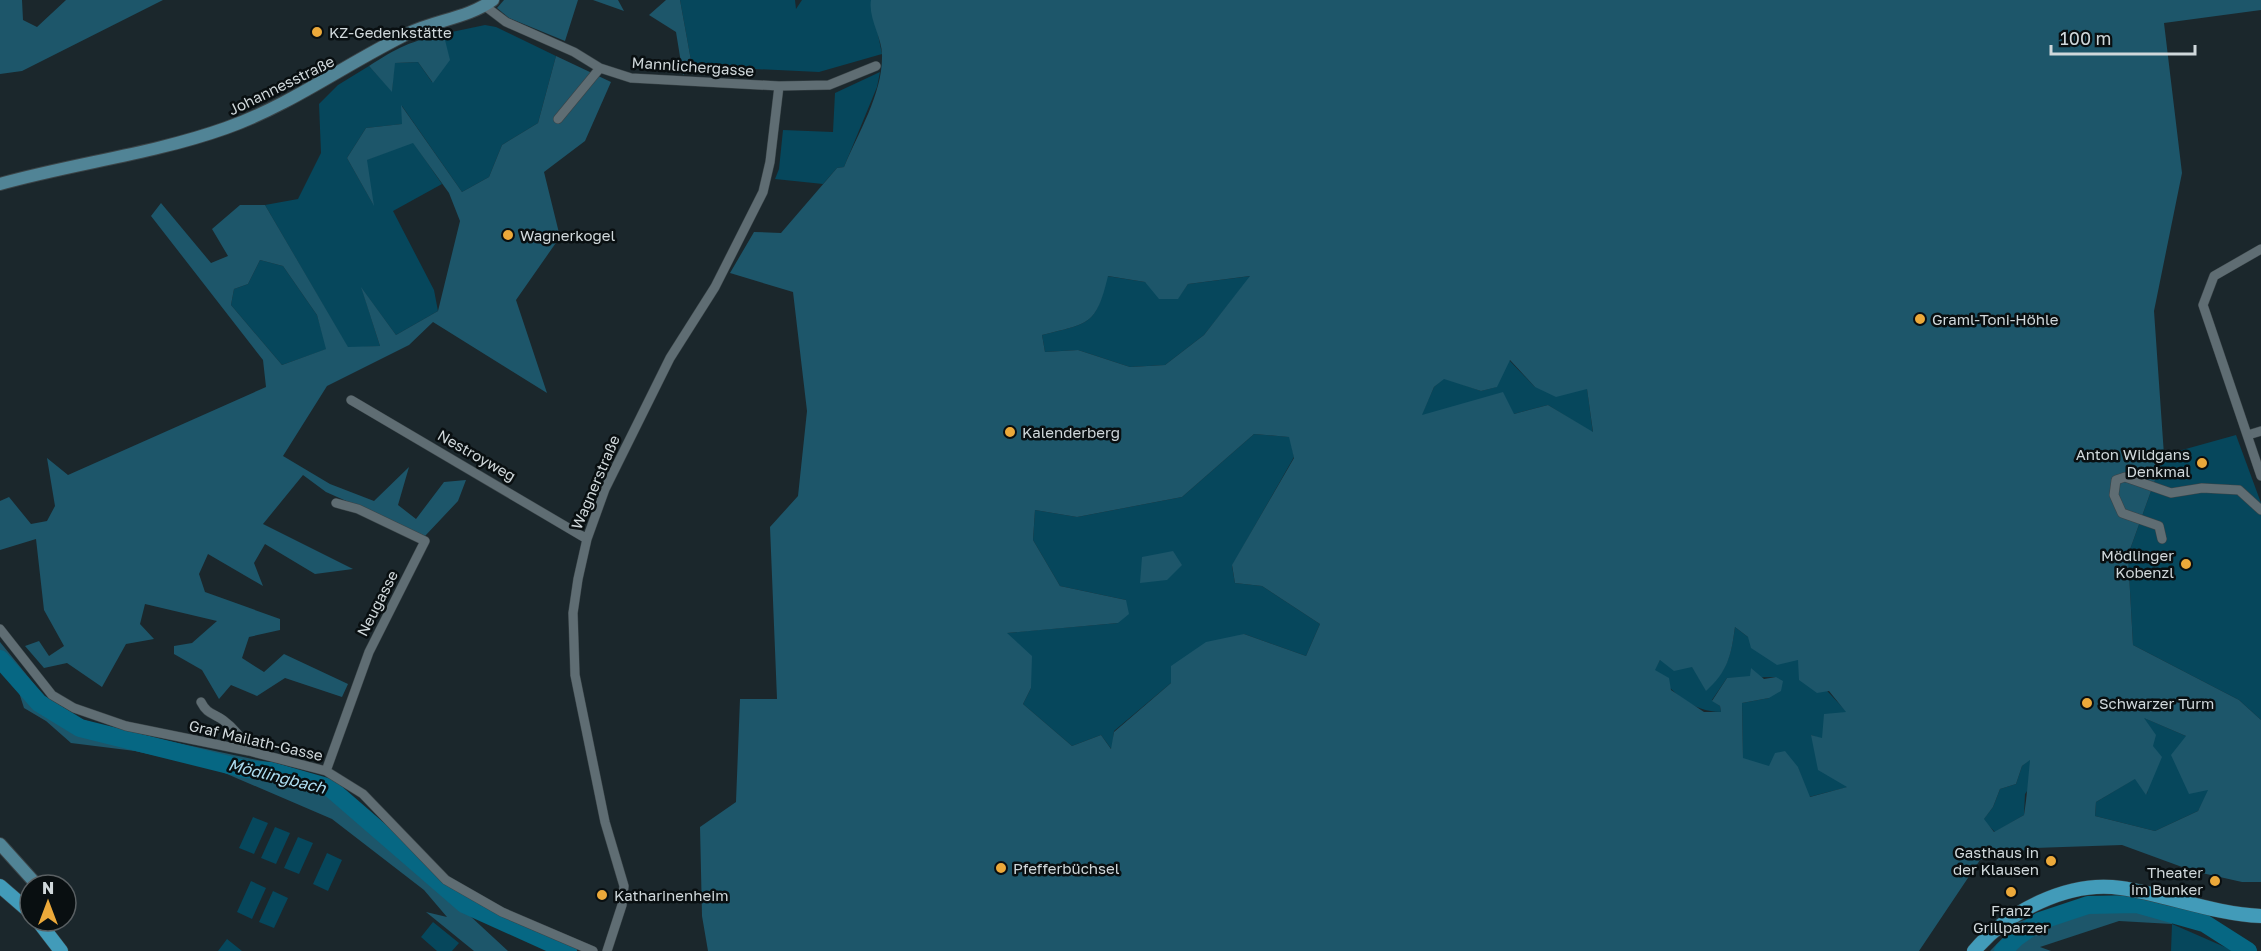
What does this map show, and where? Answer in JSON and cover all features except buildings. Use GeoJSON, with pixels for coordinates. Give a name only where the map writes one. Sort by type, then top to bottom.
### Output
{"type":"FeatureCollection","features":[{"type":"Feature","properties":{"kind":"main road","name":"Johannesstraße"},"geometry":{"type":"LineString","coordinates":[[0,184],[80,167],[226,128],[277,106],[410,32],[489,3]]}},
{"type":"Feature","properties":{"kind":"main road"},"geometry":{"type":"LineString","coordinates":[[0,844],[26,873]]}},
{"type":"Feature","properties":{"kind":"main road"},"geometry":{"type":"LineString","coordinates":[[0,886],[18,902]]}},
{"type":"Feature","properties":{"kind":"main road"},"geometry":{"type":"LineString","coordinates":[[1974,951],[2003,923],[2025,909],[2044,900],[2082,890],[2119,887],[2261,916]]}},
{"type":"Feature","properties":{"kind":"main road"},"geometry":{"type":"LineString","coordinates":[[47,933],[60,951]]}},
{"type":"Feature","properties":{"kind":"street","name":"Mannlichergasse"},"geometry":{"type":"LineString","coordinates":[[489,3],[506,22],[574,52],[600,68],[631,78],[779,86],[829,86],[876,66]]}},
{"type":"Feature","properties":{"kind":"street"},"geometry":{"type":"LineString","coordinates":[[558,119],[600,68]]}},
{"type":"Feature","properties":{"kind":"street","name":"Wagnerstraße"},"geometry":{"type":"LineString","coordinates":[[607,951],[622,905],[624,886],[605,822],[575,675],[573,613],[578,579],[587,539],[605,489],[670,358],[715,286],[763,192],[770,162],[779,86]]}},
{"type":"Feature","properties":{"kind":"street"},"geometry":{"type":"LineString","coordinates":[[2261,249],[2214,276],[2203,305],[2261,476]]}},
{"type":"Feature","properties":{"kind":"street","name":"Nestroyweg"},"geometry":{"type":"LineString","coordinates":[[351,400],[587,539]]}},
{"type":"Feature","properties":{"kind":"street"},"geometry":{"type":"LineString","coordinates":[[2248,435],[2261,431]]}},
{"type":"Feature","properties":{"kind":"street"},"geometry":{"type":"LineString","coordinates":[[2162,539],[2159,526],[2122,513],[2114,495],[2116,480],[2125,477],[2171,493],[2202,488],[2238,490],[2261,510]]}},
{"type":"Feature","properties":{"kind":"street","name":"Neugasse"},"geometry":{"type":"LineString","coordinates":[[326,771],[369,652],[425,541],[358,510],[336,503]]}},
{"type":"Feature","properties":{"kind":"street","name":"Graf Mailath-Gasse"},"geometry":{"type":"LineString","coordinates":[[0,628],[52,695],[74,708],[126,726],[326,771],[363,794],[446,880],[502,912],[593,951]]}},
{"type":"Feature","properties":{"kind":"street"},"geometry":{"type":"LineString","coordinates":[[201,702],[206,712],[223,720],[242,738],[249,752]]}},
{"type":"Feature","properties":{"kind":"shaded area"},"geometry":{"type":"Polygon","coordinates":[[[0,0],[22,0],[23,20],[37,27],[66,0],[163,0],[22,71],[0,74],[0,0]]]}},
{"type":"Feature","properties":{"kind":"shaded area"},"geometry":{"type":"Polygon","coordinates":[[[504,0],[578,0],[565,41],[509,18],[497,8],[504,0]]]}},
{"type":"Feature","properties":{"kind":"shaded area"},"geometry":{"type":"Polygon","coordinates":[[[593,0],[618,0],[624,11],[593,0]]]}},
{"type":"Feature","properties":{"kind":"shaded area"},"geometry":{"type":"Polygon","coordinates":[[[666,0],[680,0],[692,66],[683,75],[676,32],[649,15],[666,0]]]}},
{"type":"Feature","properties":{"kind":"shaded area"},"geometry":{"type":"Polygon","coordinates":[[[680,0],[795,0],[796,9],[802,0],[871,0],[882,54],[819,72],[692,66],[680,0]]]}},
{"type":"Feature","properties":{"kind":"shaded area"},"geometry":{"type":"Polygon","coordinates":[[[871,0],[2261,0],[2261,10],[2164,23],[2182,173],[2154,311],[2164,455],[2128,555],[2133,645],[2239,700],[2261,720],[2261,882],[2242,882],[2193,871],[2122,845],[2034,848],[1980,860],[1919,951],[708,951],[702,916],[700,827],[736,802],[740,699],[777,699],[770,527],[798,496],[807,411],[793,292],[730,273],[754,232],[781,233],[837,168],[844,167],[869,112],[881,69],[880,41],[871,0]],[[1108,276],[1099,305],[1088,320],[1070,328],[1042,335],[1045,352],[1078,350],[1130,367],[1165,365],[1204,335],[1250,276],[1188,284],[1178,299],[1159,299],[1145,282],[1108,276]],[[1510,360],[1497,387],[1481,391],[1444,379],[1434,387],[1422,415],[1503,392],[1514,414],[1548,405],[1593,432],[1587,389],[1556,397],[1535,387],[1510,360]],[[1254,434],[1182,497],[1077,517],[1035,510],[1033,540],[1060,586],[1126,600],[1129,614],[1118,623],[1007,633],[1032,656],[1031,688],[1023,704],[1072,746],[1101,735],[1111,749],[1114,732],[1171,683],[1171,666],[1206,642],[1244,634],[1306,656],[1320,624],[1262,586],[1235,583],[1232,565],[1294,458],[1289,437],[1254,434]],[[1735,627],[1730,655],[1724,670],[1706,691],[1692,667],[1674,671],[1660,660],[1655,670],[1669,678],[1671,690],[1704,712],[1721,712],[1720,706],[1712,701],[1727,678],[1750,676],[1751,668],[1764,679],[1776,677],[1783,681],[1781,691],[1769,698],[1742,703],[1743,758],[1769,766],[1775,753],[1785,751],[1798,767],[1810,797],[1847,787],[1818,770],[1811,735],[1822,738],[1824,714],[1846,712],[1829,691],[1817,693],[1799,680],[1798,660],[1777,665],[1751,648],[1748,637],[1735,627]],[[2144,718],[2156,735],[2153,746],[2162,757],[2146,795],[2135,779],[2096,802],[2095,816],[2155,831],[2198,811],[2208,790],[2189,794],[2171,755],[2186,736],[2144,718]],[[2030,760],[2022,766],[2016,784],[2000,789],[1993,807],[1984,819],[1994,832],[2024,815],[2030,760]]]}},
{"type":"Feature","properties":{"kind":"shaded area"},"geometry":{"type":"Polygon","coordinates":[[[485,25],[496,27],[556,56],[538,123],[502,145],[489,177],[462,192],[402,106],[403,124],[366,128],[347,158],[373,204],[366,160],[413,142],[442,184],[393,211],[434,290],[438,311],[396,335],[362,289],[380,346],[348,348],[265,205],[298,199],[321,153],[319,104],[338,85],[369,66],[392,91],[394,63],[418,62],[432,82],[444,36],[423,38],[485,25]]]}},
{"type":"Feature","properties":{"kind":"shaded area"},"geometry":{"type":"Polygon","coordinates":[[[444,36],[450,60],[433,83],[418,62],[395,63],[392,92],[369,66],[405,46],[423,39],[444,36]]]}},
{"type":"Feature","properties":{"kind":"shaded area"},"geometry":{"type":"Polygon","coordinates":[[[556,56],[611,82],[585,141],[544,172],[560,237],[516,300],[547,393],[433,322],[409,345],[327,386],[283,456],[330,484],[374,501],[409,467],[398,505],[416,519],[444,482],[466,480],[458,501],[425,536],[326,492],[303,475],[263,524],[353,569],[315,574],[265,544],[254,563],[263,586],[208,554],[199,574],[205,592],[280,619],[280,630],[249,637],[242,658],[264,672],[284,654],[348,684],[342,697],[285,678],[257,696],[231,685],[219,699],[202,670],[174,654],[174,646],[192,643],[217,621],[145,604],[140,624],[154,639],[126,644],[102,687],[67,663],[44,668],[25,646],[39,641],[49,656],[64,646],[44,610],[36,539],[0,550],[0,501],[9,497],[31,524],[47,521],[55,506],[47,458],[68,475],[266,387],[263,360],[151,216],[161,203],[211,263],[228,256],[212,229],[240,205],[265,205],[348,347],[380,346],[361,287],[396,335],[438,311],[460,221],[449,193],[413,143],[367,160],[374,206],[347,158],[366,128],[402,124],[401,105],[462,192],[489,177],[502,145],[538,123],[556,56]],[[260,260],[248,284],[234,289],[231,305],[282,365],[326,349],[317,315],[283,266],[260,260]]]}},
{"type":"Feature","properties":{"kind":"shaded area"},"geometry":{"type":"Polygon","coordinates":[[[880,72],[877,87],[844,167],[837,168],[823,184],[775,179],[779,169],[783,130],[833,132],[835,93],[880,72]]]}},
{"type":"Feature","properties":{"kind":"shaded area"},"geometry":{"type":"Polygon","coordinates":[[[260,260],[283,266],[317,315],[327,349],[282,365],[231,305],[234,289],[248,284],[260,260]]]}},
{"type":"Feature","properties":{"kind":"shaded area"},"geometry":{"type":"Polygon","coordinates":[[[1107,276],[1145,282],[1178,298],[1188,284],[1251,276],[1204,335],[1165,365],[1130,367],[1078,350],[1045,352],[1042,335],[1080,324],[1094,313],[1099,305],[1107,276]]]}},
{"type":"Feature","properties":{"kind":"shaded area"},"geometry":{"type":"Polygon","coordinates":[[[1509,360],[1535,387],[1587,388],[1593,433],[1548,405],[1514,414],[1421,416],[1434,387],[1444,378],[1481,391],[1496,387],[1509,360]]]}},
{"type":"Feature","properties":{"kind":"shaded area"},"geometry":{"type":"Polygon","coordinates":[[[1254,434],[1290,437],[1294,457],[1232,566],[1235,583],[1262,586],[1320,624],[1306,656],[1244,634],[1171,683],[1114,731],[1112,750],[1101,735],[1072,746],[1023,704],[1031,688],[1006,633],[1118,623],[1126,600],[1060,586],[1033,540],[1035,510],[1077,517],[1182,497],[1254,434]]]}},
{"type":"Feature","properties":{"kind":"shaded area"},"geometry":{"type":"Polygon","coordinates":[[[2236,435],[2261,503],[2261,720],[2239,700],[2133,645],[2128,555],[2164,455],[2236,435]]]}},
{"type":"Feature","properties":{"kind":"shaded area"},"geometry":{"type":"Polygon","coordinates":[[[1173,551],[1182,565],[1167,580],[1140,583],[1142,557],[1173,551]]]}},
{"type":"Feature","properties":{"kind":"shaded area"},"geometry":{"type":"Polygon","coordinates":[[[1735,627],[1748,637],[1798,660],[1847,712],[1822,739],[1811,735],[1848,787],[1809,797],[1798,768],[1769,767],[1743,759],[1742,703],[1769,698],[1776,677],[1727,678],[1712,700],[1720,706],[1721,712],[1692,705],[1675,693],[1654,670],[1660,660],[1692,666],[1706,690],[1724,669],[1732,646],[1735,627]]]}},
{"type":"Feature","properties":{"kind":"shaded area"},"geometry":{"type":"Polygon","coordinates":[[[0,642],[43,695],[71,716],[117,730],[276,764],[342,787],[455,902],[508,951],[474,951],[426,912],[447,917],[424,890],[332,819],[213,768],[135,751],[71,743],[46,721],[24,708],[14,677],[0,670],[0,642]]]}},
{"type":"Feature","properties":{"kind":"shaded area"},"geometry":{"type":"Polygon","coordinates":[[[2142,717],[2186,736],[2209,790],[2198,811],[2155,831],[2095,816],[2096,802],[2136,778],[2147,794],[2153,746],[2142,717]]]}},
{"type":"Feature","properties":{"kind":"shaded area"},"geometry":{"type":"Polygon","coordinates":[[[2030,759],[2030,787],[2025,794],[2024,815],[1995,832],[1983,820],[1993,807],[2000,789],[2016,784],[2022,766],[2030,759]]]}},
{"type":"Feature","properties":{"kind":"shaded area"},"geometry":{"type":"Polygon","coordinates":[[[253,817],[268,823],[254,854],[239,848],[253,817]]]}},
{"type":"Feature","properties":{"kind":"shaded area"},"geometry":{"type":"Polygon","coordinates":[[[275,827],[290,833],[276,864],[261,858],[275,827]]]}},
{"type":"Feature","properties":{"kind":"shaded area"},"geometry":{"type":"Polygon","coordinates":[[[298,837],[313,843],[299,874],[284,868],[298,837]]]}},
{"type":"Feature","properties":{"kind":"shaded area"},"geometry":{"type":"Polygon","coordinates":[[[327,853],[342,860],[328,891],[313,884],[327,853]]]}},
{"type":"Feature","properties":{"kind":"shaded area"},"geometry":{"type":"Polygon","coordinates":[[[251,881],[266,888],[252,919],[237,912],[251,881]]]}},
{"type":"Feature","properties":{"kind":"shaded area"},"geometry":{"type":"Polygon","coordinates":[[[273,891],[288,898],[274,928],[259,922],[273,891]]]}},
{"type":"Feature","properties":{"kind":"shaded area"},"geometry":{"type":"Polygon","coordinates":[[[2130,899],[2172,909],[2172,924],[2119,921],[2040,947],[2051,951],[1990,951],[2018,922],[2064,906],[2130,899]]]}},
{"type":"Feature","properties":{"kind":"shaded area"},"geometry":{"type":"Polygon","coordinates":[[[433,922],[459,943],[452,951],[437,951],[421,937],[433,922]]]}},
{"type":"Feature","properties":{"kind":"shaded area"},"geometry":{"type":"Polygon","coordinates":[[[2172,924],[2234,951],[2171,951],[2172,924]]]}},
{"type":"Feature","properties":{"kind":"shaded area"},"geometry":{"type":"Polygon","coordinates":[[[227,939],[242,951],[218,951],[227,939]]]}},
{"type":"Feature","properties":{"kind":"waterway","name":"Mödlingbach"},"geometry":{"type":"LineString","coordinates":[[0,659],[39,703],[80,728],[245,769],[271,771],[330,788],[464,904],[568,951]]}},
{"type":"Feature","properties":{"kind":"waterway","name":"Mödlingbach"},"geometry":{"type":"LineString","coordinates":[[2003,951],[2016,938],[2040,921],[2088,905],[2137,904],[2204,923],[2248,951]]}},
{"type":"Feature","properties":{"kind":"place","name":"KZ-Gedenkstätte"},"geometry":{"type":"Point","coordinates":[317,32]}},
{"type":"Feature","properties":{"kind":"place","name":"Wagnerkogel"},"geometry":{"type":"Point","coordinates":[508,235]}},
{"type":"Feature","properties":{"kind":"place","name":"Graml-Toni-Höhle"},"geometry":{"type":"Point","coordinates":[1920,319]}},
{"type":"Feature","properties":{"kind":"place","name":"Kalenderberg"},"geometry":{"type":"Point","coordinates":[1010,432]}},
{"type":"Feature","properties":{"kind":"place","name":"Anton Wildgans Denkmal"},"geometry":{"type":"Point","coordinates":[2202,463]}},
{"type":"Feature","properties":{"kind":"place","name":"Mödlinger Kobenzl"},"geometry":{"type":"Point","coordinates":[2186,564]}},
{"type":"Feature","properties":{"kind":"place","name":"Schwarzer Turm"},"geometry":{"type":"Point","coordinates":[2087,703]}},
{"type":"Feature","properties":{"kind":"place","name":"Gasthaus in der Klausen"},"geometry":{"type":"Point","coordinates":[2051,861]}},
{"type":"Feature","properties":{"kind":"place","name":"Pfefferbüchsel"},"geometry":{"type":"Point","coordinates":[1001,868]}},
{"type":"Feature","properties":{"kind":"place","name":"Theater im Bunker"},"geometry":{"type":"Point","coordinates":[2215,881]}},
{"type":"Feature","properties":{"kind":"place","name":"Franz Grillparzer"},"geometry":{"type":"Point","coordinates":[2011,892]}},
{"type":"Feature","properties":{"kind":"place","name":"Katharinenheim"},"geometry":{"type":"Point","coordinates":[602,895]}}]}
